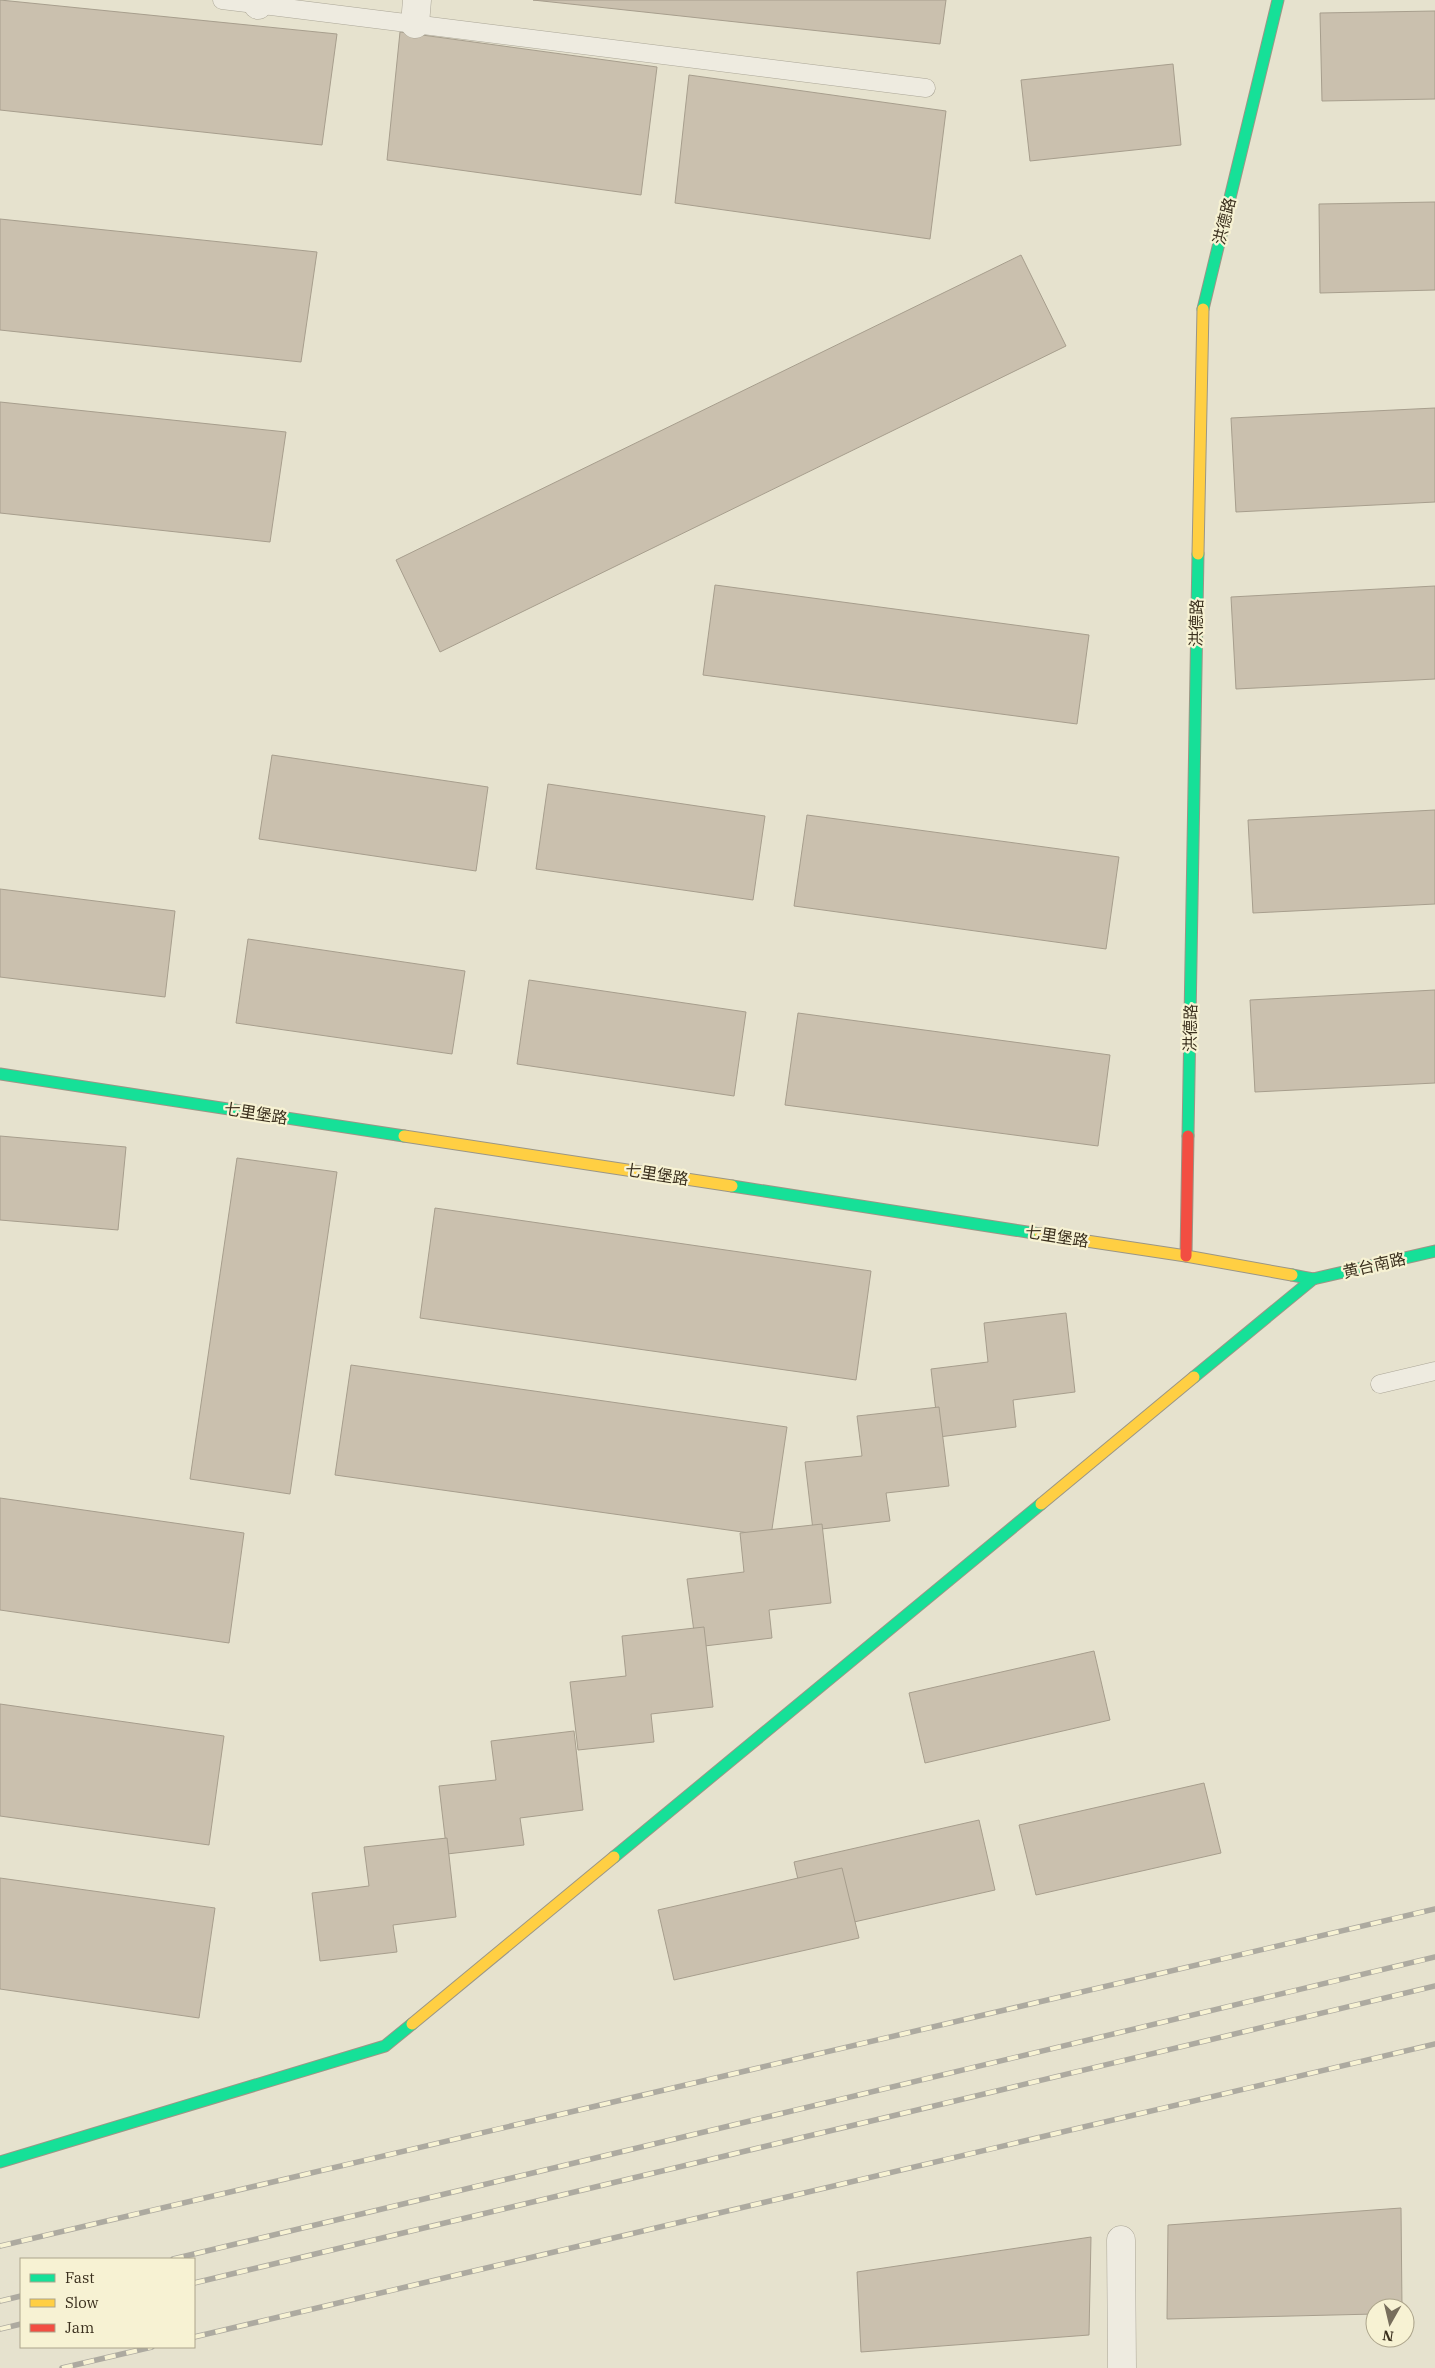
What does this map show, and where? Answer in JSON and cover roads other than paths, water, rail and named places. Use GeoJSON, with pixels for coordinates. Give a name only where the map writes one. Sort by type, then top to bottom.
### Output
{"type":"FeatureCollection","features":[{"type":"Feature","properties":{"kind":"street","name":"洪德路"},"geometry":{"type":"LineString","coordinates":[[1186,1256],[1202,311],[1278,0]]}},
{"type":"Feature","properties":{"kind":"street","name":"七里堡路"},"geometry":{"type":"LineString","coordinates":[[0,1074],[1186,1256],[1313,1279]]}},
{"type":"Feature","properties":{"kind":"street","name":"黄台南路"},"geometry":{"type":"LineString","coordinates":[[1313,1279],[1435,1251]]}},
{"type":"Feature","properties":{"kind":"street"},"geometry":{"type":"LineString","coordinates":[[0,2162],[385,2046],[1313,1279]]}},
{"type":"Feature","properties":{"kind":"street"},"geometry":{"type":"LineString","coordinates":[[1121,2240],[1122,2368]]}},
{"type":"Feature","properties":{"kind":"lane"},"geometry":{"type":"LineString","coordinates":[[222,0],[416,12],[926,88]]}},
{"type":"Feature","properties":{"kind":"lane"},"geometry":{"type":"LineString","coordinates":[[1380,1384],[1435,1370]]}},
{"type":"Feature","properties":{"kind":"railway"},"geometry":{"type":"LineString","coordinates":[[0,2246],[1435,1909]]}},
{"type":"Feature","properties":{"kind":"railway"},"geometry":{"type":"LineString","coordinates":[[177,2258],[1435,1957]]}},
{"type":"Feature","properties":{"kind":"railway"},"geometry":{"type":"LineString","coordinates":[[195,2283],[1435,1986]]}},
{"type":"Feature","properties":{"kind":"railway"},"geometry":{"type":"LineString","coordinates":[[195,2337],[1435,2044]]}},
{"type":"Feature","properties":{"kind":"railway"},"geometry":{"type":"LineString","coordinates":[[0,2301],[20,2296]]}},
{"type":"Feature","properties":{"kind":"railway"},"geometry":{"type":"LineString","coordinates":[[0,2329],[20,2324]]}},
{"type":"Feature","properties":{"kind":"railway"},"geometry":{"type":"LineString","coordinates":[[62,2368],[148,2348]]}}]}
